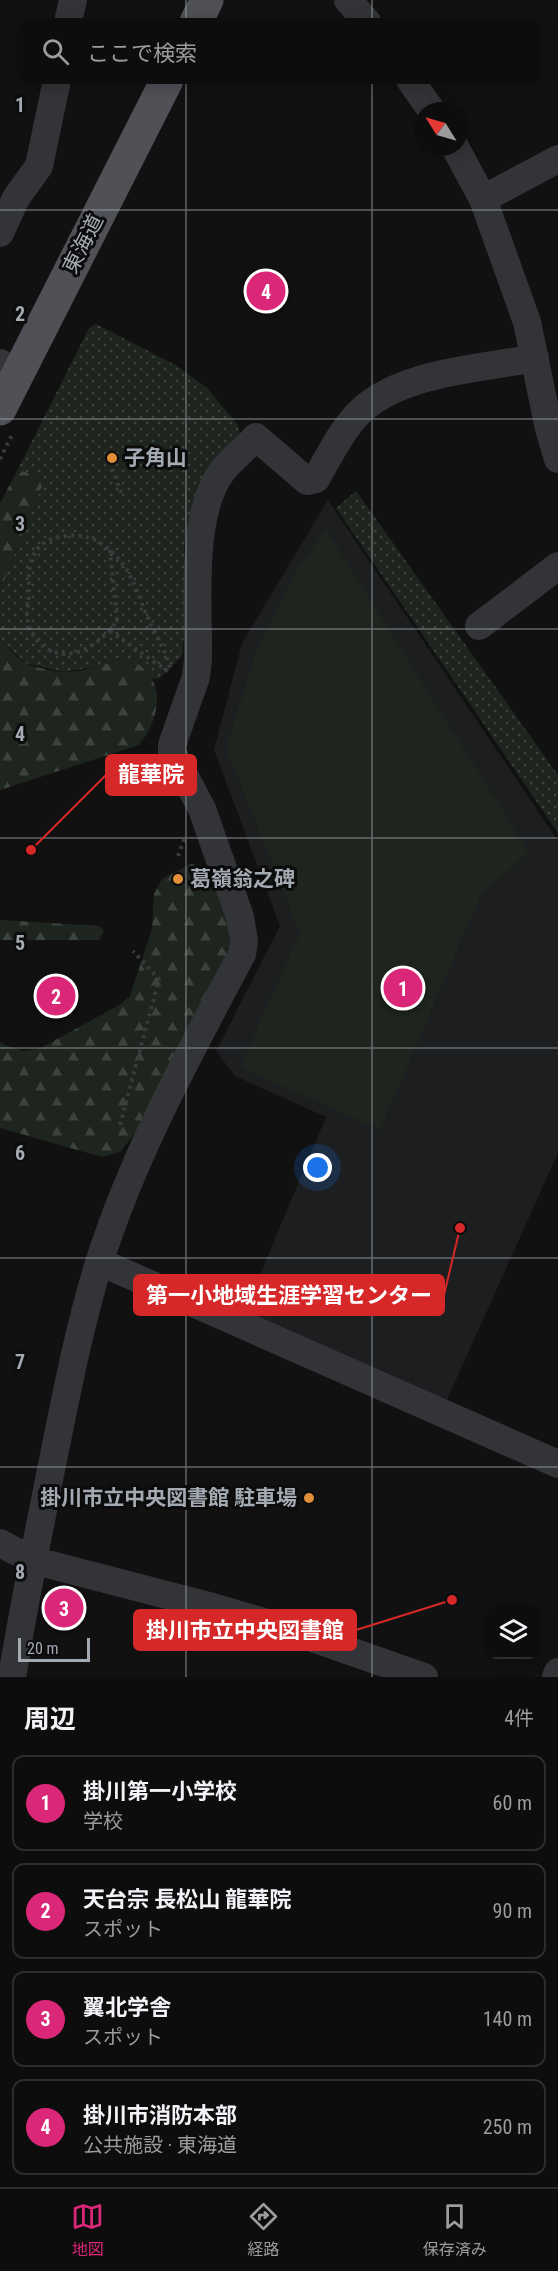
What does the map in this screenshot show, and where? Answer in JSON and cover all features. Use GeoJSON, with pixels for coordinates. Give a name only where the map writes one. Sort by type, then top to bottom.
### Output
{"type":"FeatureCollection","features":[{"type":"Feature","properties":{"kind":"main road"},"geometry":{"type":"LineString","coordinates":[[198,18],[207,0]]}},
{"type":"Feature","properties":{"kind":"main road","name":"東海道"},"geometry":{"type":"LineString","coordinates":[[0,409],[8,370],[165,84]]}},
{"type":"Feature","properties":{"kind":"street"},"geometry":{"type":"LineString","coordinates":[[69,18],[73,0]]}},
{"type":"Feature","properties":{"kind":"street"},"geometry":{"type":"LineString","coordinates":[[348,0],[363,18]]}},
{"type":"Feature","properties":{"kind":"street"},"geometry":{"type":"LineString","coordinates":[[0,233],[15,198],[39,166],[56,84]]}},
{"type":"Feature","properties":{"kind":"street"},"geometry":{"type":"LineString","coordinates":[[413,84],[426,102]]}},
{"type":"Feature","properties":{"kind":"street"},"geometry":{"type":"LineString","coordinates":[[460,156],[483,199],[527,322],[549,429],[558,459]]}},
{"type":"Feature","properties":{"kind":"street"},"geometry":{"type":"LineString","coordinates":[[483,199],[558,159]]}},
{"type":"Feature","properties":{"kind":"street"},"geometry":{"type":"LineString","coordinates":[[12,1677],[32,1560],[76,1348],[100,1262],[136,1166],[173,1085],[242,954],[244,941],[240,917],[202,809],[172,752],[172,744],[196,677],[199,546],[204,513],[211,492],[223,470],[256,437],[307,481],[316,479],[340,436],[374,399],[417,379],[535,358]]}},
{"type":"Feature","properties":{"kind":"street"},"geometry":{"type":"LineString","coordinates":[[479,626],[558,566]]}},
{"type":"Feature","properties":{"kind":"street"},"geometry":{"type":"LineString","coordinates":[[100,1262],[558,1464]]}},
{"type":"Feature","properties":{"kind":"street"},"geometry":{"type":"LineString","coordinates":[[0,1543],[32,1560],[284,1628],[424,1677]]}},
{"type":"Feature","properties":{"kind":"street"},"geometry":{"type":"LineString","coordinates":[[556,1677],[558,1672]]}},
{"type":"Feature","properties":{"kind":"path"},"geometry":{"type":"LineString","coordinates":[[112,469],[122,494]]}},
{"type":"Feature","properties":{"kind":"path"},"geometry":{"type":"LineString","coordinates":[[110,550],[117,621],[110,630],[81,652],[55,653],[44,648],[35,639],[27,614],[28,570],[31,560],[41,545],[54,538],[88,536],[110,550],[128,572],[167,657],[171,675],[110,630]]}},
{"type":"Feature","properties":{"kind":"path"},"geometry":{"type":"LineString","coordinates":[[120,1125],[159,979],[133,951]]}},
{"type":"Feature","properties":{"kind":"shaded area"},"geometry":{"type":"Polygon","coordinates":[[[328,500],[558,841],[558,1153],[441,1413],[244,1313],[326,1117],[235,1076],[216,1051],[280,926],[214,750],[242,643],[328,500]]]}},
{"type":"Feature","properties":{"kind":"green space"},"geometry":{"type":"Polygon","coordinates":[[[96,324],[177,366],[206,387],[238,425],[241,439],[191,512],[184,547],[182,656],[159,679],[151,678],[142,669],[119,658],[102,666],[64,672],[25,663],[0,639],[0,591],[42,486],[37,476],[23,471],[15,475],[89,328],[96,324]]]}},
{"type":"Feature","properties":{"kind":"green space"},"geometry":{"type":"Polygon","coordinates":[[[23,471],[37,476],[42,486],[0,591],[0,503],[15,475],[23,471]]]}},
{"type":"Feature","properties":{"kind":"green space"},"geometry":{"type":"Polygon","coordinates":[[[356,491],[558,775],[558,833],[336,508],[356,491]]]}},
{"type":"Feature","properties":{"kind":"green space"},"geometry":{"type":"Polygon","coordinates":[[[326,530],[529,852],[481,894],[380,1130],[240,1067],[300,933],[226,748],[256,651],[297,569],[326,530]]]}},
{"type":"Feature","properties":{"kind":"green space"},"geometry":{"type":"Polygon","coordinates":[[[0,639],[23,662],[49,670],[77,671],[122,658],[142,667],[151,676],[157,699],[152,723],[139,745],[0,790],[0,639]]]}},
{"type":"Feature","properties":{"kind":"green space"},"geometry":{"type":"Polygon","coordinates":[[[191,864],[208,866],[229,922],[229,946],[226,958],[139,1128],[120,1152],[102,1157],[0,1128],[0,1042],[23,1051],[41,1048],[121,1004],[130,996],[152,929],[154,894],[162,879],[191,864]]]}},
{"type":"Feature","properties":{"kind":"green space"},"geometry":{"type":"Polygon","coordinates":[[[0,920],[100,926],[104,931],[99,940],[0,940],[0,920]]]}},
{"type":"Feature","properties":{"kind":"place","name":"掛川市消防本部"},"geometry":{"type":"Point","coordinates":[266,291]}},
{"type":"Feature","properties":{"kind":"place","name":"子角山"},"geometry":{"type":"Point","coordinates":[112,458]}},
{"type":"Feature","properties":{"kind":"place","name":"龍華院"},"geometry":{"type":"Point","coordinates":[31,850]}},
{"type":"Feature","properties":{"kind":"place","name":"葛嶺翁之碑"},"geometry":{"type":"Point","coordinates":[178,879]}},
{"type":"Feature","properties":{"kind":"place","name":"掛川第一小学校"},"geometry":{"type":"Point","coordinates":[403,988]}},
{"type":"Feature","properties":{"kind":"place","name":"天台宗 長松山 龍華院"},"geometry":{"type":"Point","coordinates":[56,996]}},
{"type":"Feature","properties":{"kind":"place","name":"第一小地域生涯学習センター"},"geometry":{"type":"Point","coordinates":[460,1228]}},
{"type":"Feature","properties":{"kind":"place","name":"掛川市立中央図書館 駐車場"},"geometry":{"type":"Point","coordinates":[309,1498]}},
{"type":"Feature","properties":{"kind":"place","name":"掛川市立中央図書館"},"geometry":{"type":"Point","coordinates":[452,1600]}},
{"type":"Feature","properties":{"kind":"place","name":"翼北学舎"},"geometry":{"type":"Point","coordinates":[64,1608]}}]}
